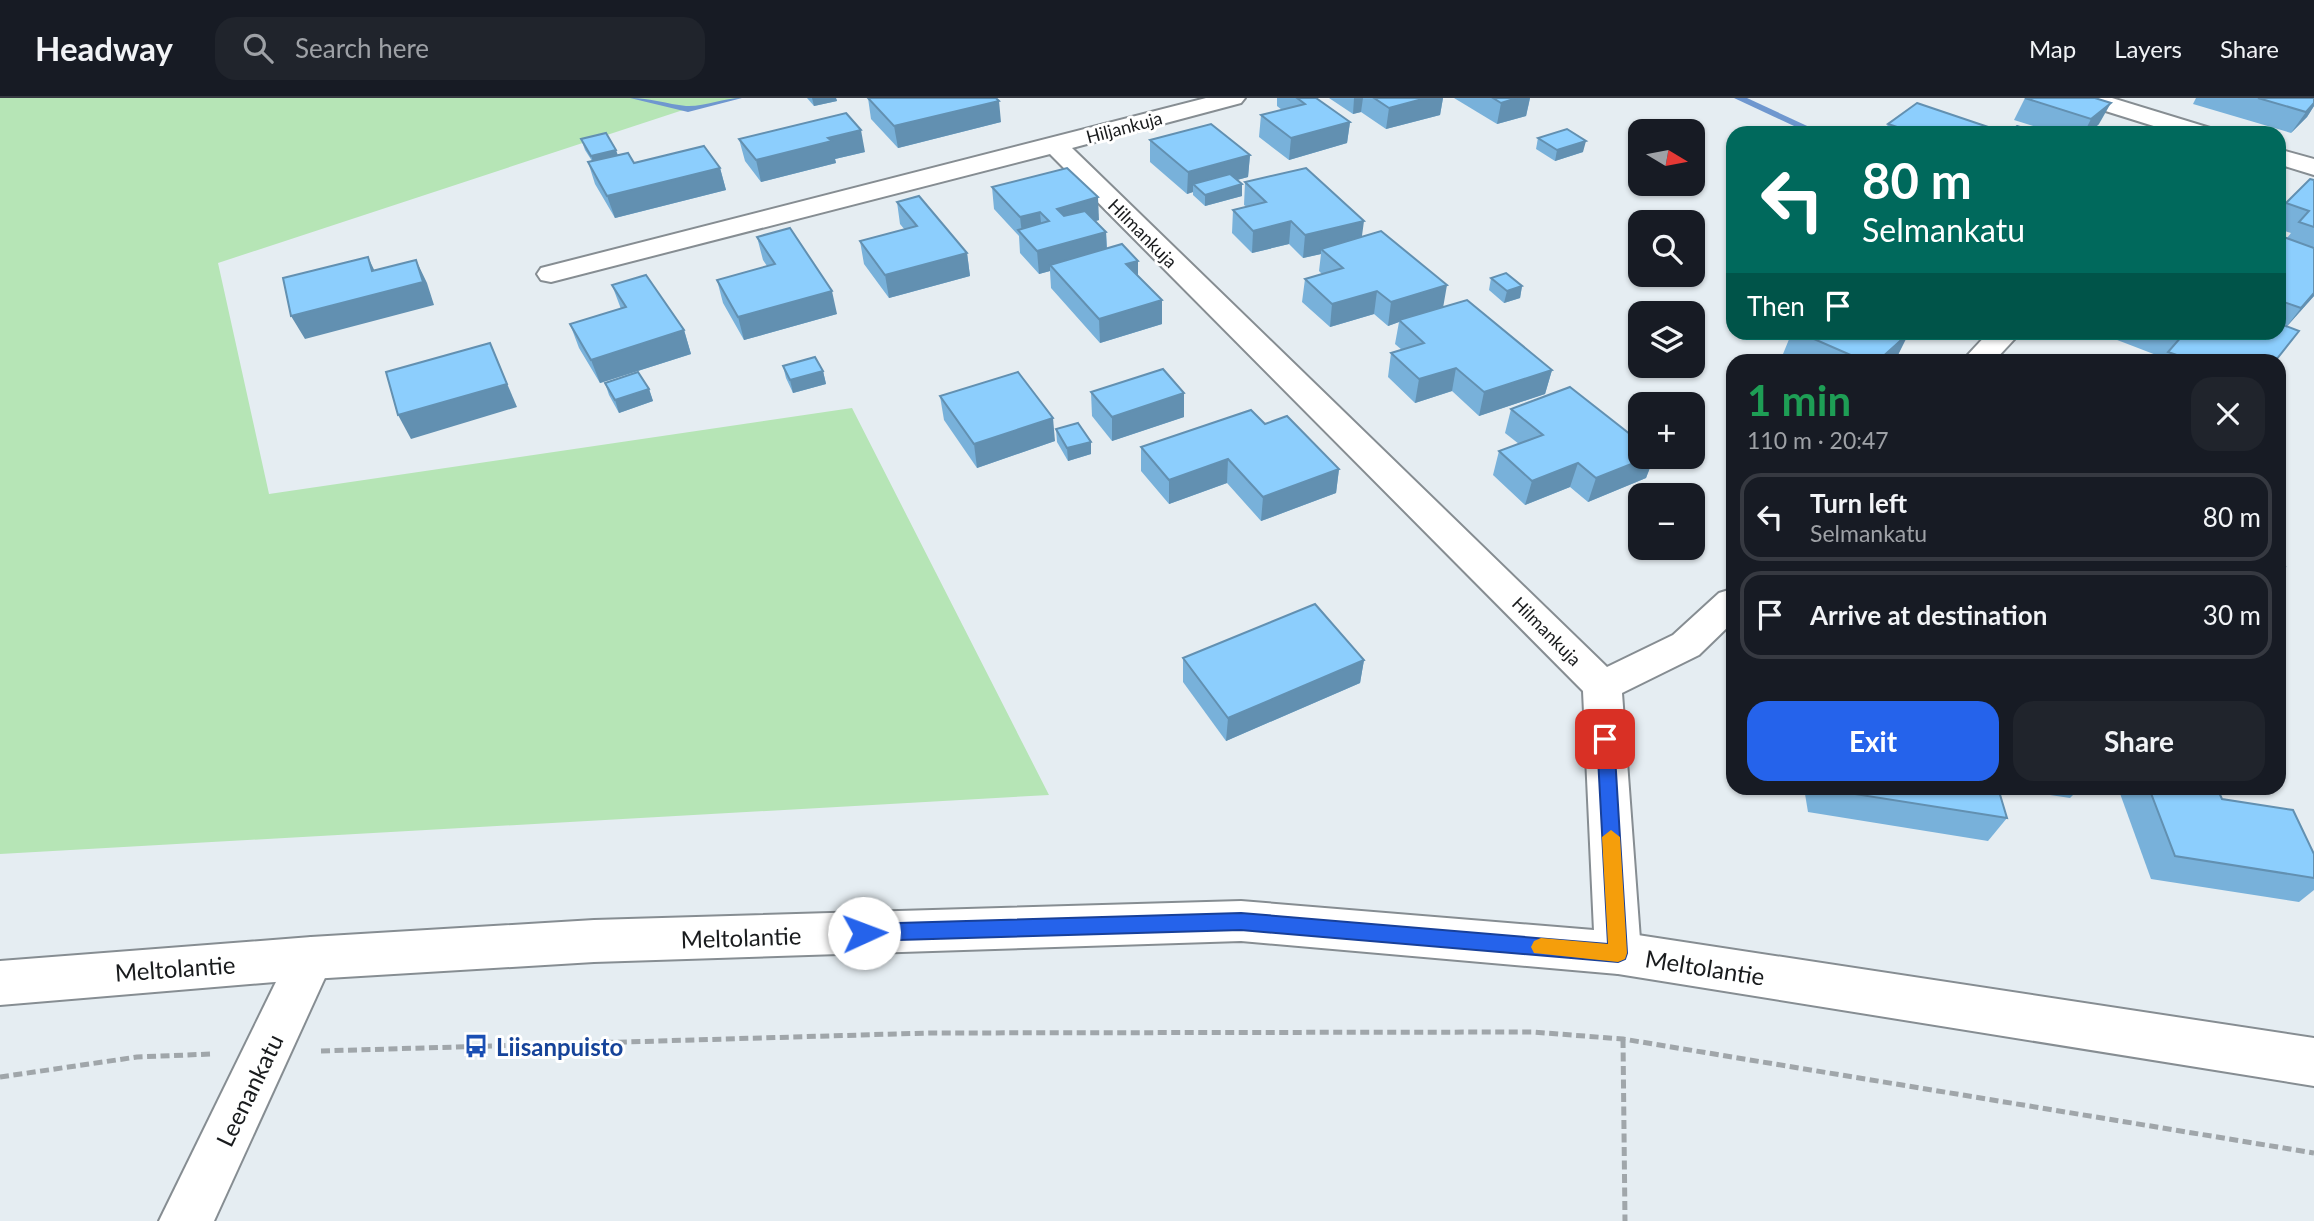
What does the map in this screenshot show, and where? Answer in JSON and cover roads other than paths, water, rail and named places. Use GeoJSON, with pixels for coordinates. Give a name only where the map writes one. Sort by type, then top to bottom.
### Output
{"type":"FeatureCollection","features":[{"type":"Feature","properties":{"kind":"street","name":"Hiljankuja"},"geometry":{"type":"LineString","coordinates":[[1055,145],[1233,98]]}},
{"type":"Feature","properties":{"kind":"street"},"geometry":{"type":"LineString","coordinates":[[2088,98],[2178,126]]}},
{"type":"Feature","properties":{"kind":"street"},"geometry":{"type":"LineString","coordinates":[[551,274],[1055,145]]}},
{"type":"Feature","properties":{"kind":"street","name":"Hilmankuja"},"geometry":{"type":"LineString","coordinates":[[1055,145],[1602,686]]}},
{"type":"Feature","properties":{"kind":"street"},"geometry":{"type":"LineString","coordinates":[[2286,158],[2314,167]]}},
{"type":"Feature","properties":{"kind":"street"},"geometry":{"type":"LineString","coordinates":[[1984,354],[1999,340]]}},
{"type":"Feature","properties":{"kind":"street"},"geometry":{"type":"LineString","coordinates":[[1618,953],[1602,686],[1686,645],[1726,608]]}},
{"type":"Feature","properties":{"kind":"street","name":"Meltolantie"},"geometry":{"type":"LineString","coordinates":[[0,983],[312,958],[594,941],[1241,921],[1618,953],[2314,1062]]}},
{"type":"Feature","properties":{"kind":"street","name":"Leenankatu"},"geometry":{"type":"LineString","coordinates":[[186,1221],[312,958]]}},
{"type":"Feature","properties":{"kind":"waterway"},"geometry":{"type":"LineString","coordinates":[[635,98],[688,109],[737,98]]}},
{"type":"Feature","properties":{"kind":"waterway"},"geometry":{"type":"LineString","coordinates":[[1739,98],[1802,126]]}},
{"type":"Feature","properties":{"kind":"place","name":"Liisanpuisto"},"geometry":{"type":"Point","coordinates":[476,1046]}}]}
